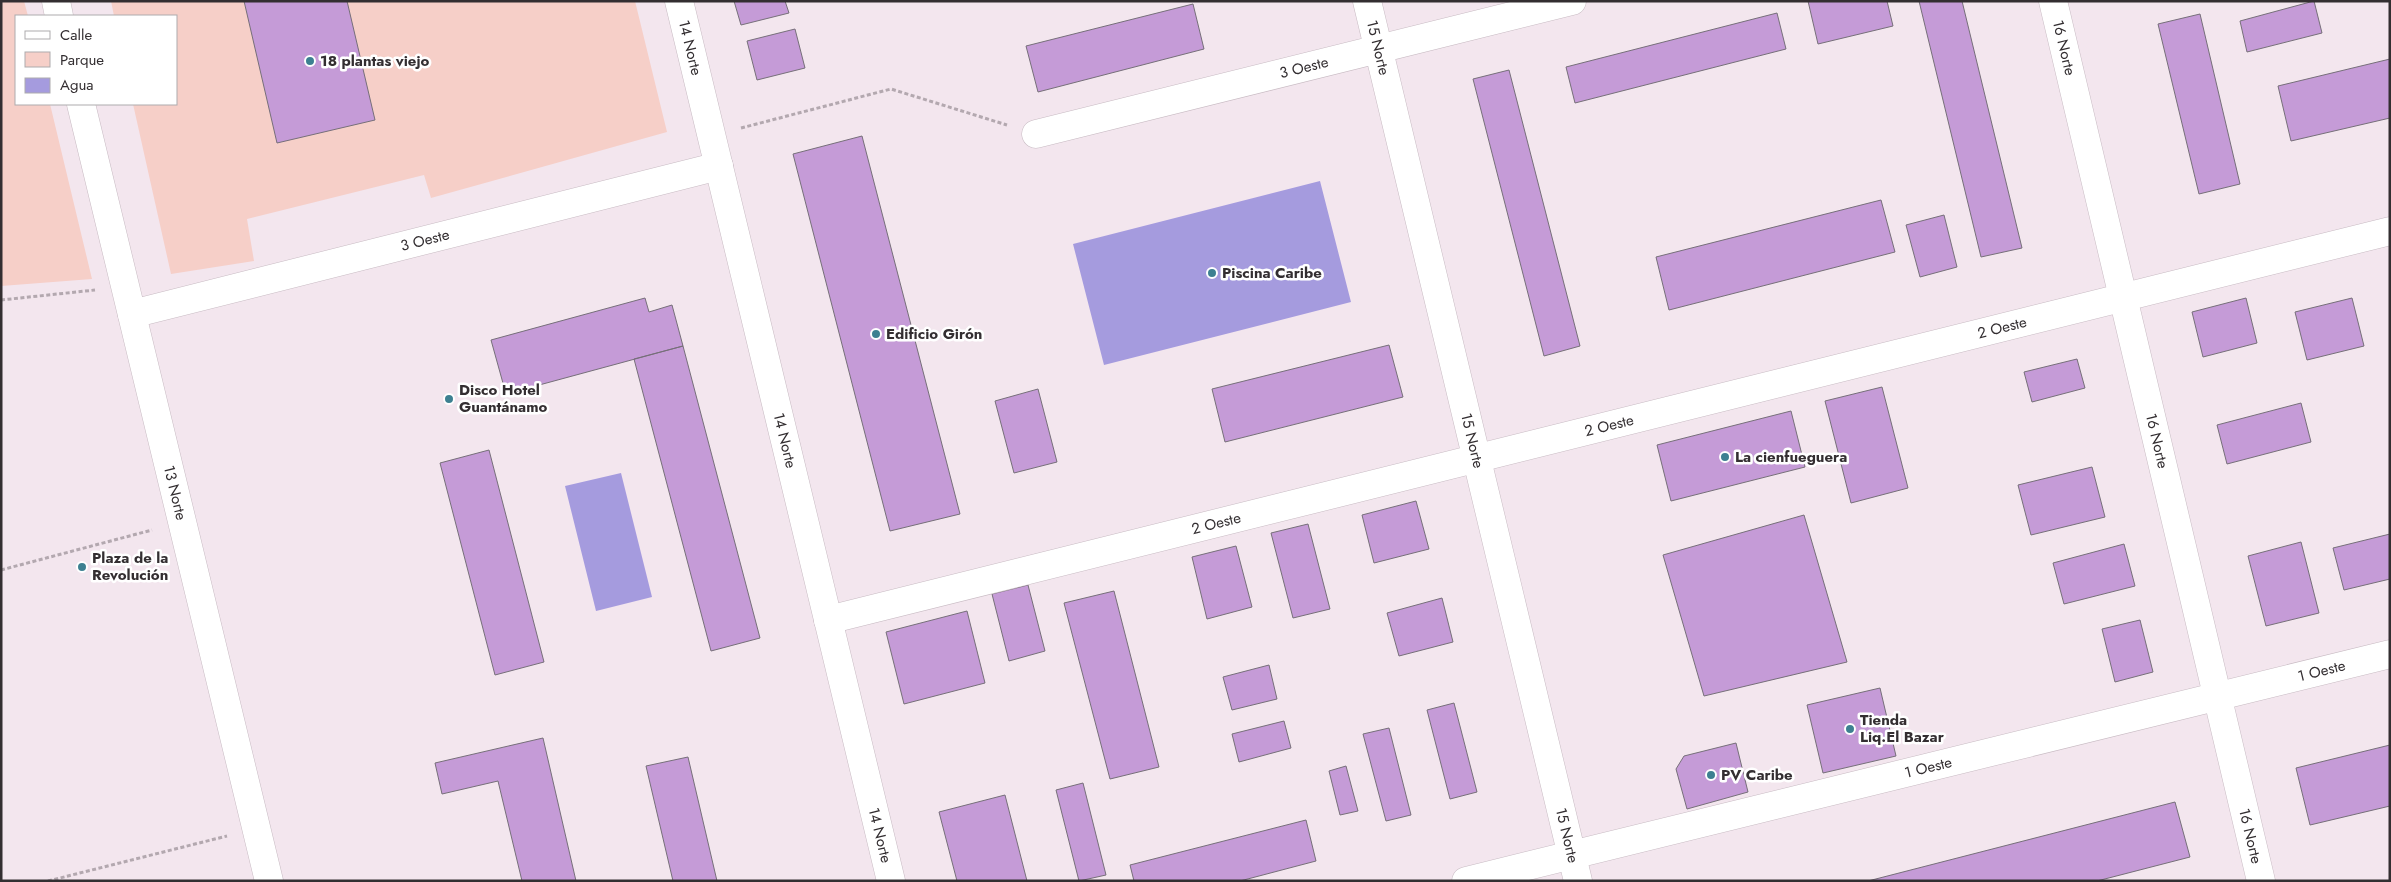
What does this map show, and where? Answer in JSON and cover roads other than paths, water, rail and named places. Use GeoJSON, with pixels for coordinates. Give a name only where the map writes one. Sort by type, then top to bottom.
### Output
{"type":"FeatureCollection","features":[{"type":"Feature","properties":{"kind":"street"},"geometry":{"type":"LineString","coordinates":[[56,1],[59,15]]}},
{"type":"Feature","properties":{"kind":"street","name":"14 Norte"},"geometry":{"type":"LineString","coordinates":[[679,1],[891,881]]}},
{"type":"Feature","properties":{"kind":"street","name":"15 Norte"},"geometry":{"type":"LineString","coordinates":[[1368,1],[1578,881]]}},
{"type":"Feature","properties":{"kind":"street","name":"3 Oeste"},"geometry":{"type":"LineString","coordinates":[[1036,134],[1572,1]]}},
{"type":"Feature","properties":{"kind":"street","name":"16 Norte"},"geometry":{"type":"LineString","coordinates":[[2053,1],[2262,881]]}},
{"type":"Feature","properties":{"kind":"street","name":"13 Norte"},"geometry":{"type":"LineString","coordinates":[[81,105],[269,881]]}},
{"type":"Feature","properties":{"kind":"street","name":"3 Oeste"},"geometry":{"type":"LineString","coordinates":[[132,314],[719,166]]}},
{"type":"Feature","properties":{"kind":"street","name":"2 Oeste"},"geometry":{"type":"LineString","coordinates":[[828,620],[2390,231]]}},
{"type":"Feature","properties":{"kind":"street","name":"1 Oeste"},"geometry":{"type":"LineString","coordinates":[[1466,881],[2390,654]]}},
{"type":"Feature","properties":{"kind":"water","name":"Piscina Caribe"},"geometry":{"type":"Polygon","coordinates":[[[1320,181],[1351,302],[1104,365],[1073,244],[1320,181]]]}},
{"type":"Feature","properties":{"kind":"water"},"geometry":{"type":"Polygon","coordinates":[[[621,473],[652,597],[596,611],[565,486],[621,473]]]}},
{"type":"Feature","properties":{"kind":"place","name":"18 plantas viejo"},"geometry":{"type":"Point","coordinates":[310,61]}},
{"type":"Feature","properties":{"kind":"place","name":"Piscina Caribe"},"geometry":{"type":"Point","coordinates":[1212,273]}},
{"type":"Feature","properties":{"kind":"place","name":"Edificio Girón"},"geometry":{"type":"Point","coordinates":[876,334]}},
{"type":"Feature","properties":{"kind":"place","name":"Disco Hotel Guantánamo"},"geometry":{"type":"Point","coordinates":[449,399]}},
{"type":"Feature","properties":{"kind":"place","name":"La cienfueguera"},"geometry":{"type":"Point","coordinates":[1725,457]}},
{"type":"Feature","properties":{"kind":"place","name":"Plaza de la Revolución"},"geometry":{"type":"Point","coordinates":[82,567]}},
{"type":"Feature","properties":{"kind":"place","name":"Tienda Liq.El Bazar"},"geometry":{"type":"Point","coordinates":[1850,729]}},
{"type":"Feature","properties":{"kind":"place","name":"PV Caribe"},"geometry":{"type":"Point","coordinates":[1711,775]}}]}
